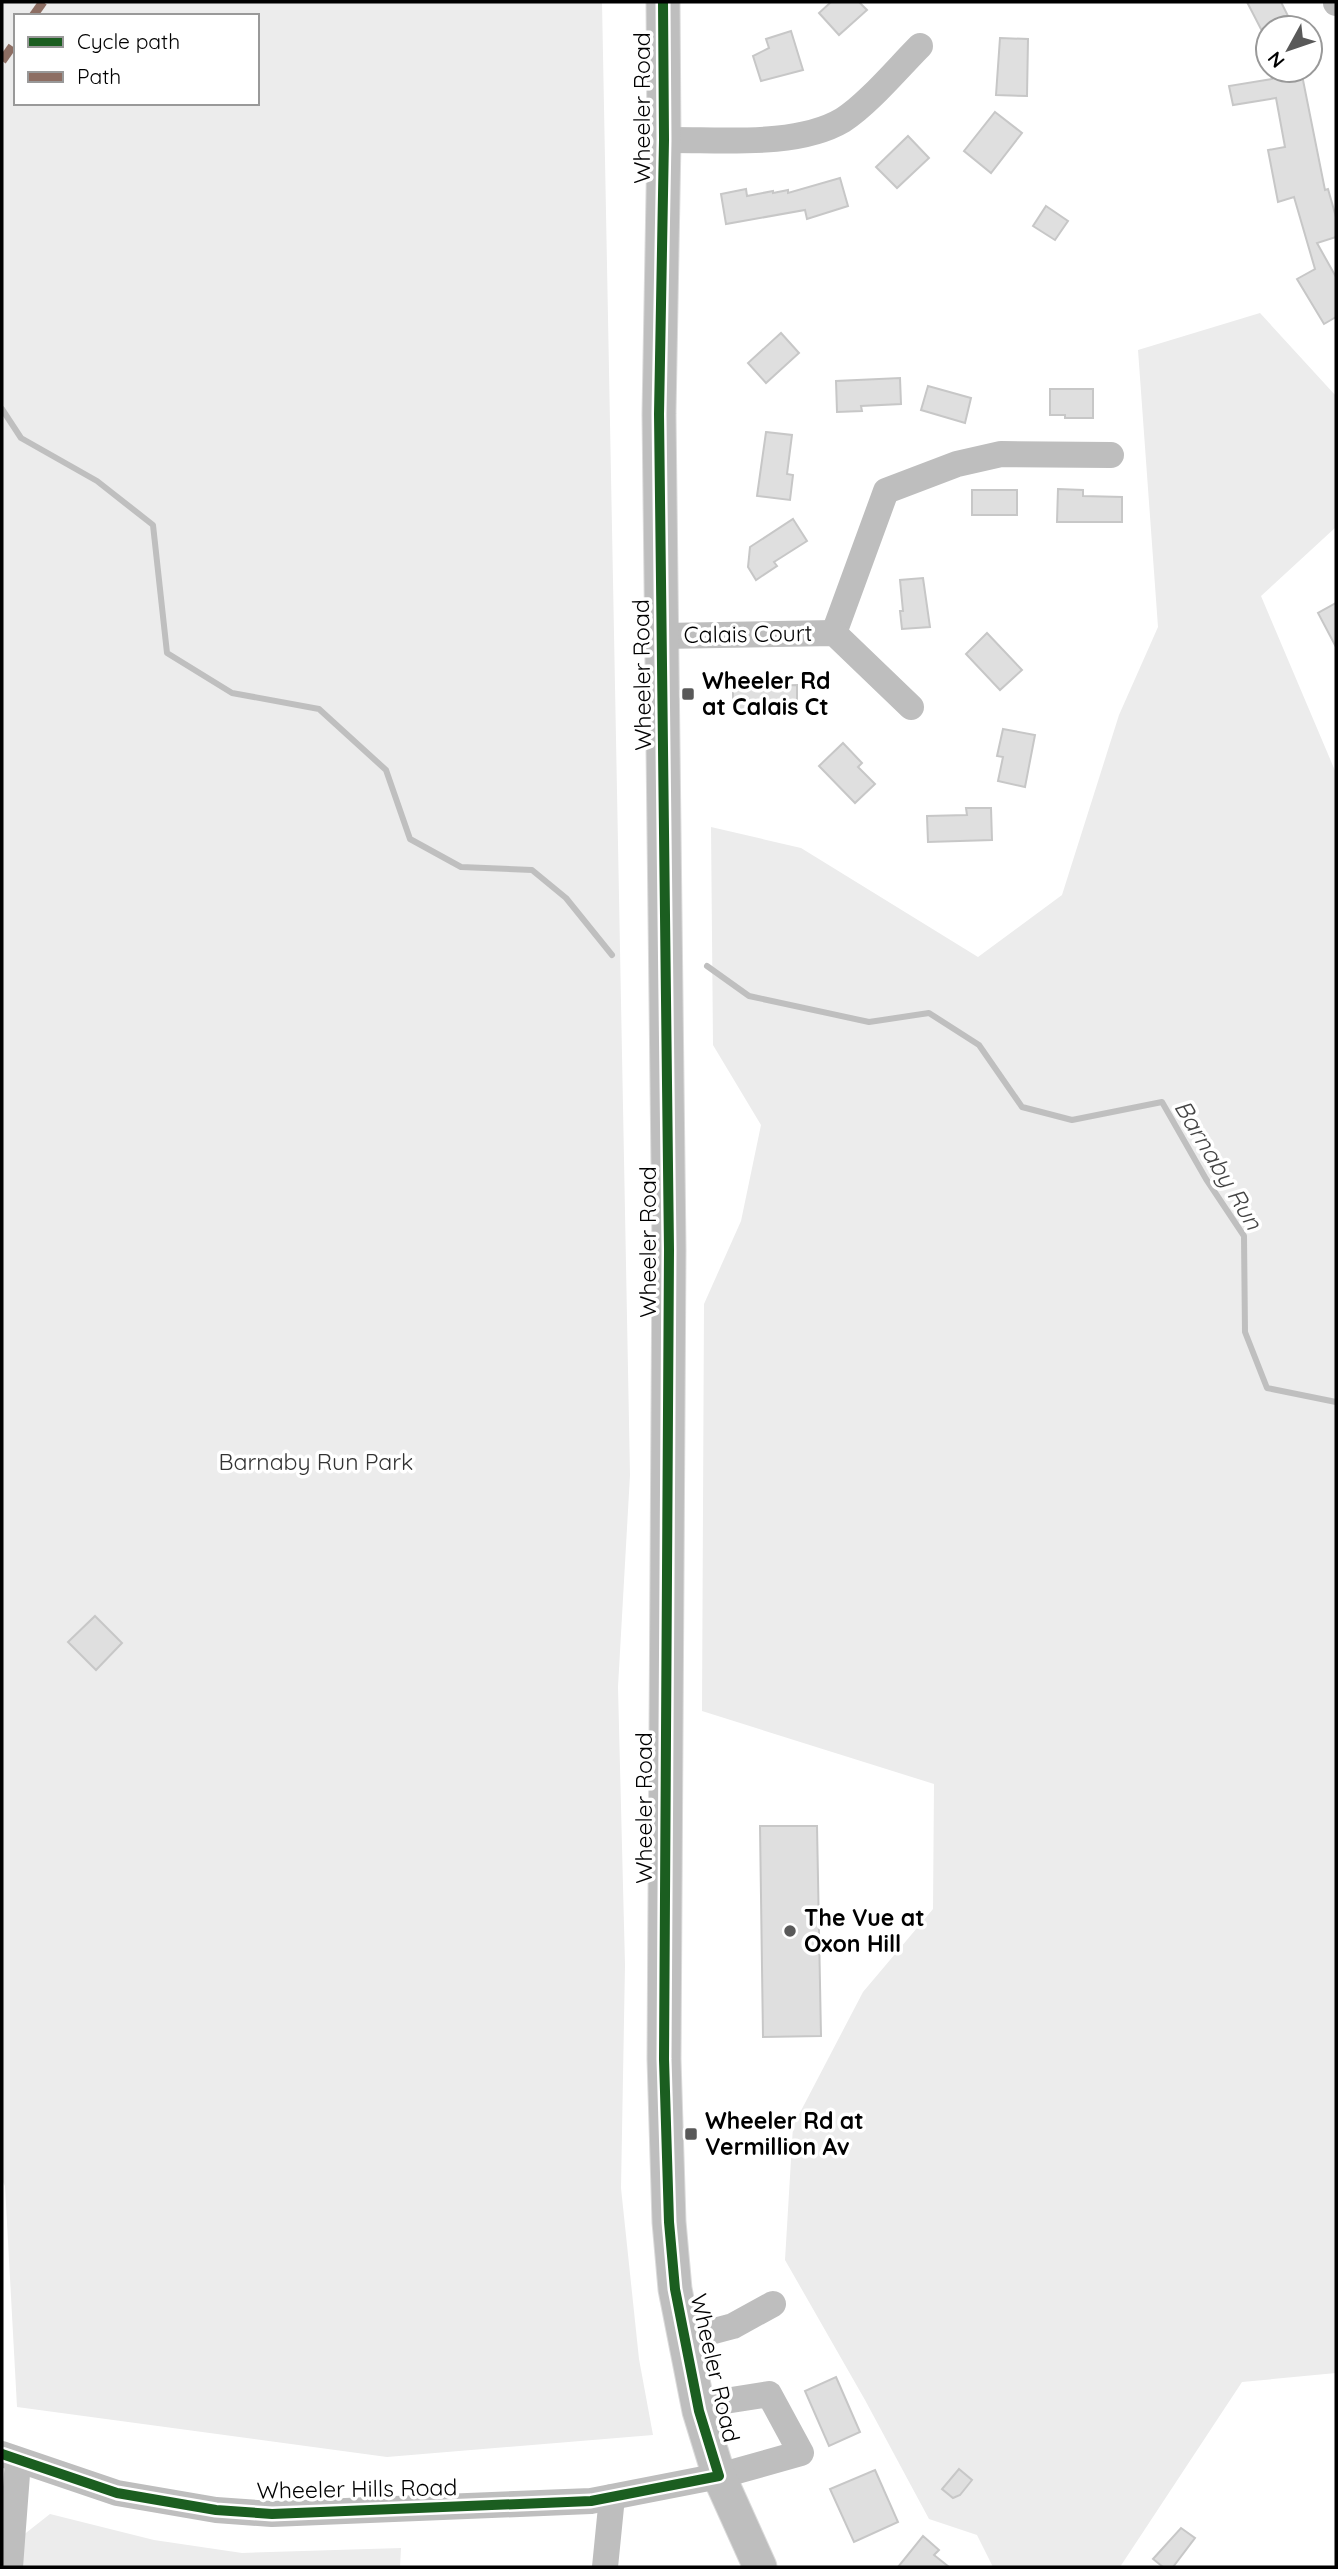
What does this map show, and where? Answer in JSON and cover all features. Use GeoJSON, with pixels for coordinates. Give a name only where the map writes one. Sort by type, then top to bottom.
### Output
{"type":"FeatureCollection","features":[{"type":"Feature","properties":{"kind":"main road","name":"Wheeler Road"},"geometry":{"type":"LineString","coordinates":[[663,2],[664,140],[659,414],[669,1250],[664,2059],[669,2222],[675,2289],[697,2400],[719,2476],[760,2567]]}},
{"type":"Feature","properties":{"kind":"street"},"geometry":{"type":"LineString","coordinates":[[664,140],[769,139],[820,131],[845,119],[920,46]]}},
{"type":"Feature","properties":{"kind":"street","name":"Calais Court"},"geometry":{"type":"LineString","coordinates":[[834,633],[886,491],[957,464],[1002,454],[1111,456]]}},
{"type":"Feature","properties":{"kind":"street","name":"Calais Court"},"geometry":{"type":"LineString","coordinates":[[663,636],[834,633],[911,707]]}},
{"type":"Feature","properties":{"kind":"street"},"geometry":{"type":"LineString","coordinates":[[684,2339],[733,2326],[773,2304]]}},
{"type":"Feature","properties":{"kind":"street","name":"Wheeler Hills Road"},"geometry":{"type":"LineString","coordinates":[[10,2457],[117,2493],[216,2510],[261,2514],[591,2501],[719,2476],[801,2453],[769,2393],[724,2402],[697,2400]]}},
{"type":"Feature","properties":{"kind":"street"},"geometry":{"type":"LineString","coordinates":[[10,2457],[10,2567]]}},
{"type":"Feature","properties":{"kind":"street"},"geometry":{"type":"LineString","coordinates":[[605,2567],[612,2497]]}},
{"type":"Feature","properties":{"kind":"green space","name":"Barnaby Run Park"},"geometry":{"type":"Polygon","coordinates":[[[2,2],[602,2],[630,1475],[618,1687],[625,1965],[621,2188],[639,2359],[653,2435],[387,2457],[17,2407],[5,2186],[2,2180],[2,2]]]}},
{"type":"Feature","properties":{"kind":"green space"},"geometry":{"type":"Polygon","coordinates":[[[1260,313],[1336,396],[1336,527],[1261,596],[1336,773],[1336,2373],[1242,2382],[1120,2567],[993,2567],[977,2535],[929,2519],[785,2260],[793,2126],[863,1992],[933,1909],[934,1784],[702,1711],[704,1304],[741,1221],[761,1125],[713,1045],[711,827],[801,848],[978,957],[1062,895],[1119,715],[1158,627],[1138,350],[1260,313]]]}},
{"type":"Feature","properties":{"kind":"green space"},"geometry":{"type":"Polygon","coordinates":[[[50,2514],[154,2540],[242,2553],[401,2548],[400,2567],[18,2567],[22,2536],[50,2514]]]}},
{"type":"Feature","properties":{"kind":"building"},"geometry":{"type":"Polygon","coordinates":[[[831,2],[859,2],[867,10],[839,35],[819,13],[831,2]]]}},
{"type":"Feature","properties":{"kind":"building"},"geometry":{"type":"Polygon","coordinates":[[[1247,2],[1281,2],[1287,14],[1254,14],[1247,2]]]}},
{"type":"Feature","properties":{"kind":"building"},"geometry":{"type":"Polygon","coordinates":[[[791,31],[803,70],[761,81],[753,56],[769,48],[766,39],[791,31]]]}},
{"type":"Feature","properties":{"kind":"building"},"geometry":{"type":"Polygon","coordinates":[[[1000,38],[1028,39],[1027,96],[996,95],[1000,38]]]}},
{"type":"Feature","properties":{"kind":"building"},"geometry":{"type":"Polygon","coordinates":[[[1254,82],[1304,84],[1325,190],[1328,189],[1336,217],[1336,237],[1317,243],[1336,277],[1336,317],[1324,324],[1297,279],[1315,269],[1294,197],[1278,202],[1268,150],[1285,147],[1276,98],[1233,105],[1229,86],[1254,82]]]}},
{"type":"Feature","properties":{"kind":"building"},"geometry":{"type":"Polygon","coordinates":[[[995,112],[1022,133],[991,173],[964,151],[995,112]]]}},
{"type":"Feature","properties":{"kind":"building"},"geometry":{"type":"Polygon","coordinates":[[[908,136],[929,158],[897,188],[876,167],[908,136]]]}},
{"type":"Feature","properties":{"kind":"building"},"geometry":{"type":"Polygon","coordinates":[[[840,178],[848,206],[807,219],[805,210],[726,224],[721,194],[746,189],[747,196],[773,191],[788,190],[788,193],[840,178]]]}},
{"type":"Feature","properties":{"kind":"building"},"geometry":{"type":"Polygon","coordinates":[[[1046,206],[1068,221],[1055,240],[1033,226],[1046,206]]]}},
{"type":"Feature","properties":{"kind":"building"},"geometry":{"type":"Polygon","coordinates":[[[781,333],[799,353],[766,383],[748,363],[781,333]]]}},
{"type":"Feature","properties":{"kind":"building"},"geometry":{"type":"Polygon","coordinates":[[[900,378],[901,404],[861,406],[862,411],[837,412],[836,381],[900,378]]]}},
{"type":"Feature","properties":{"kind":"building"},"geometry":{"type":"Polygon","coordinates":[[[928,386],[971,398],[965,423],[921,410],[928,386]]]}},
{"type":"Feature","properties":{"kind":"building"},"geometry":{"type":"Polygon","coordinates":[[[1050,389],[1093,389],[1093,418],[1050,415],[1050,389]]]}},
{"type":"Feature","properties":{"kind":"building"},"geometry":{"type":"Polygon","coordinates":[[[766,432],[792,435],[787,474],[793,475],[790,500],[757,496],[766,432]]]}},
{"type":"Feature","properties":{"kind":"building"},"geometry":{"type":"Polygon","coordinates":[[[1058,489],[1083,490],[1083,496],[1122,497],[1122,522],[1057,522],[1058,489]]]}},
{"type":"Feature","properties":{"kind":"building"},"geometry":{"type":"Polygon","coordinates":[[[972,490],[1017,490],[1017,515],[972,515],[972,490]]]}},
{"type":"Feature","properties":{"kind":"building"},"geometry":{"type":"Polygon","coordinates":[[[793,519],[807,541],[774,562],[777,566],[756,580],[748,567],[750,547],[793,519]]]}},
{"type":"Feature","properties":{"kind":"building"},"geometry":{"type":"Polygon","coordinates":[[[923,578],[930,627],[902,629],[900,580],[923,578]]]}},
{"type":"Feature","properties":{"kind":"building"},"geometry":{"type":"Polygon","coordinates":[[[1336,603],[1336,647],[1318,613],[1336,603]]]}},
{"type":"Feature","properties":{"kind":"building"},"geometry":{"type":"Polygon","coordinates":[[[987,633],[1022,670],[1000,690],[966,654],[987,633]]]}},
{"type":"Feature","properties":{"kind":"building"},"geometry":{"type":"Polygon","coordinates":[[[733,680],[758,680],[758,686],[797,685],[797,711],[733,713],[733,680]]]}},
{"type":"Feature","properties":{"kind":"building"},"geometry":{"type":"Polygon","coordinates":[[[1003,729],[1035,735],[1025,787],[998,781],[1003,757],[997,756],[1003,729]]]}},
{"type":"Feature","properties":{"kind":"building"},"geometry":{"type":"Polygon","coordinates":[[[843,743],[862,763],[858,767],[875,784],[855,803],[819,766],[843,743]]]}},
{"type":"Feature","properties":{"kind":"building"},"geometry":{"type":"Polygon","coordinates":[[[966,808],[991,808],[992,840],[928,842],[927,816],[967,815],[966,808]]]}},
{"type":"Feature","properties":{"kind":"building"},"geometry":{"type":"Polygon","coordinates":[[[95,1616],[122,1643],[96,1670],[68,1642],[95,1616]]]}},
{"type":"Feature","properties":{"kind":"building","name":"The Vue at Oxon Hill"},"geometry":{"type":"Polygon","coordinates":[[[760,1826],[817,1826],[821,2036],[763,2037],[760,1826]]]}},
{"type":"Feature","properties":{"kind":"building"},"geometry":{"type":"Polygon","coordinates":[[[836,2377],[860,2432],[829,2446],[805,2391],[836,2377]]]}},
{"type":"Feature","properties":{"kind":"building"},"geometry":{"type":"Polygon","coordinates":[[[959,2469],[972,2480],[960,2495],[953,2498],[942,2489],[959,2469]]]}},
{"type":"Feature","properties":{"kind":"building"},"geometry":{"type":"Polygon","coordinates":[[[875,2470],[898,2522],[854,2542],[830,2489],[875,2470]]]}},
{"type":"Feature","properties":{"kind":"building"},"geometry":{"type":"Polygon","coordinates":[[[1181,2528],[1195,2538],[1173,2567],[1163,2567],[1153,2559],[1181,2528]]]}},
{"type":"Feature","properties":{"kind":"building"},"geometry":{"type":"Polygon","coordinates":[[[923,2536],[939,2550],[934,2555],[949,2567],[898,2567],[923,2536]]]}},
{"type":"Feature","properties":{"kind":"waterway","name":"Barnaby Run"},"geometry":{"type":"LineString","coordinates":[[2,409],[21,438],[97,481],[153,525],[167,653],[232,693],[319,709],[386,770],[410,839],[461,867],[532,870],[566,898],[612,955]]}},
{"type":"Feature","properties":{"kind":"waterway","name":"Barnaby Run"},"geometry":{"type":"LineString","coordinates":[[707,966],[749,996],[869,1022],[929,1013],[979,1045],[1022,1107],[1072,1120],[1162,1102],[1206,1179],[1244,1236],[1245,1332],[1267,1388],[1336,1402]]}},
{"type":"Feature","properties":{"kind":"marked path"},"geometry":{"type":"LineString","coordinates":[[34,14],[43,2]]}},
{"type":"Feature","properties":{"kind":"marked path"},"geometry":{"type":"LineString","coordinates":[[2,61],[14,44]]}},
{"type":"Feature","properties":{"kind":"cycle path"},"geometry":{"type":"LineString","coordinates":[[2,2454],[117,2493],[216,2510],[272,2514],[591,2501],[719,2476],[699,2411],[675,2289],[669,2222],[664,2059],[669,1250],[659,414],[664,140],[663,2]]}},
{"type":"Feature","properties":{"kind":"place","name":"Wheeler Rd at Calais Ct"},"geometry":{"type":"Point","coordinates":[688,694]}},
{"type":"Feature","properties":{"kind":"place","name":"The Vue at Oxon Hill"},"geometry":{"type":"Point","coordinates":[790,1931]}},
{"type":"Feature","properties":{"kind":"place","name":"Wheeler Rd at Vermillion Av"},"geometry":{"type":"Point","coordinates":[691,2134]}}]}
